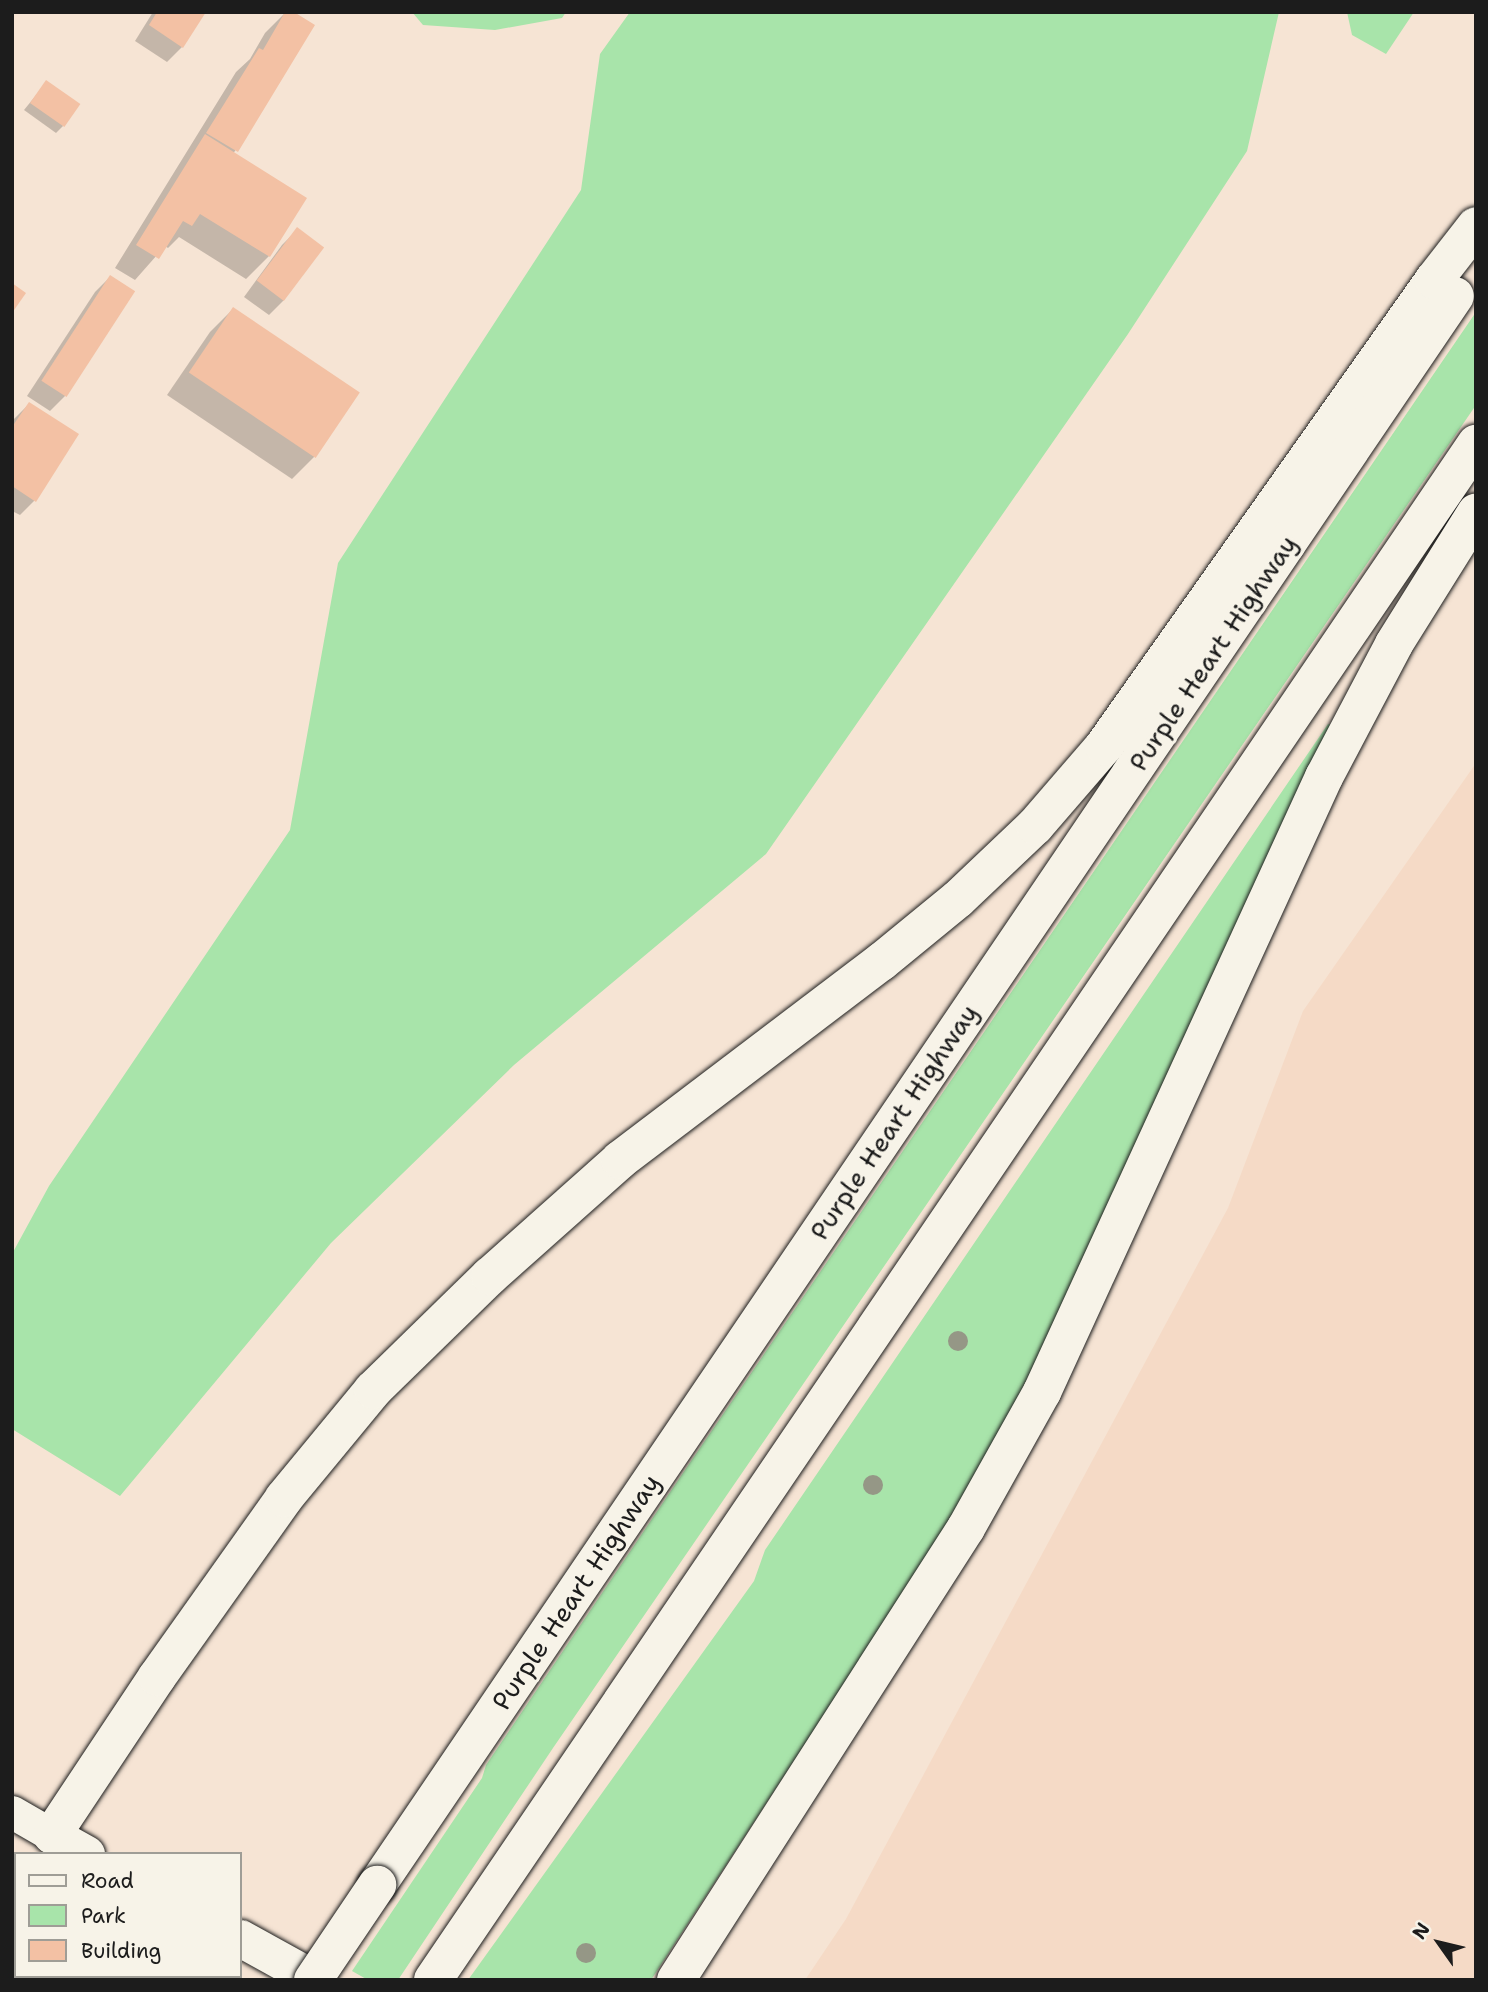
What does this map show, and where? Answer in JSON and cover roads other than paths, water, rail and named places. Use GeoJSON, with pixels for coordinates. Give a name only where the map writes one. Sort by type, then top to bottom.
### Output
{"type":"FeatureCollection","features":[{"type":"Feature","properties":{"kind":"main road"},"geometry":{"type":"LineString","coordinates":[[82,1852],[52,1835],[157,1677],[284,1498],[373,1390],[490,1276],[620,1160],[881,962],[958,900],[1035,826],[1120,725],[1434,280],[1476,226]]}},
{"type":"Feature","properties":{"kind":"main road","name":"Purple Heart Highway"},"geometry":{"type":"LineString","coordinates":[[314,1980],[1476,265]]}},
{"type":"Feature","properties":{"kind":"main road"},"geometry":{"type":"LineString","coordinates":[[433,1980],[1476,444]]}},
{"type":"Feature","properties":{"kind":"main road"},"geometry":{"type":"LineString","coordinates":[[676,1980],[966,1528],[1042,1392],[1324,777],[1394,644],[1476,513]]}},
{"type":"Feature","properties":{"kind":"main road"},"geometry":{"type":"LineString","coordinates":[[242,1939],[314,1980]]}},
{"type":"Feature","properties":{"kind":"street"},"geometry":{"type":"LineString","coordinates":[[12,1812],[52,1835]]}}]}
